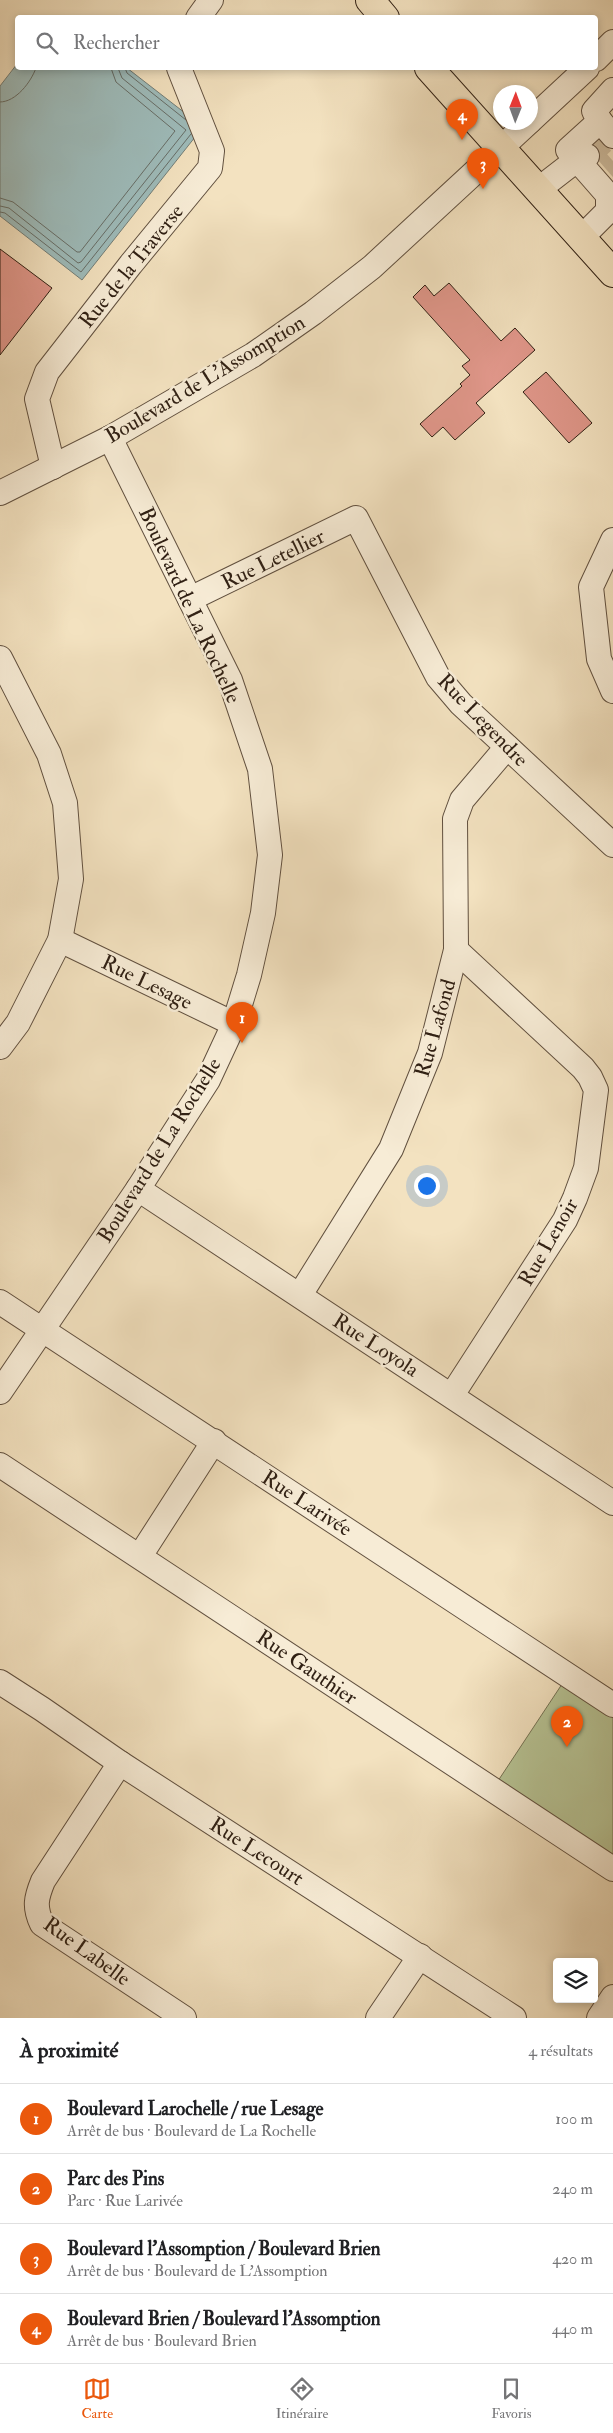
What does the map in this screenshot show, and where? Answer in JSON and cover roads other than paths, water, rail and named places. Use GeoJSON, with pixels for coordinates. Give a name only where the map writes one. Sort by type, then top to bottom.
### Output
{"type":"FeatureCollection","features":[{"type":"Feature","properties":{"kind":"main road"},"geometry":{"type":"LineString","coordinates":[[370,0],[382,15]]}},
{"type":"Feature","properties":{"kind":"main road"},"geometry":{"type":"LineString","coordinates":[[431,70],[613,273]]}},
{"type":"Feature","properties":{"kind":"street"},"geometry":{"type":"LineString","coordinates":[[200,15],[211,0]]}},
{"type":"Feature","properties":{"kind":"street"},"geometry":{"type":"LineString","coordinates":[[598,57],[613,42]]}},
{"type":"Feature","properties":{"kind":"street","name":"Rue de la Traverse"},"geometry":{"type":"LineString","coordinates":[[53,466],[37,399],[48,372],[131,264],[210,168],[212,151],[180,70]]}},
{"type":"Feature","properties":{"kind":"street","name":"Boulevard de L'Assomption"},"geometry":{"type":"LineString","coordinates":[[538,114],[584,70]]}},
{"type":"Feature","properties":{"kind":"street"},"geometry":{"type":"LineString","coordinates":[[582,237],[608,211],[603,162],[594,111],[612,91],[588,70]]}},
{"type":"Feature","properties":{"kind":"street","name":"Boulevard de L'Assomption"},"geometry":{"type":"LineString","coordinates":[[0,493],[110,438],[253,355],[313,313],[380,260],[521,130]]}},
{"type":"Feature","properties":{"kind":"street"},"geometry":{"type":"LineString","coordinates":[[539,189],[570,164],[603,162]]}},
{"type":"Feature","properties":{"kind":"street","name":"Boulevard de La Rochelle"},"geometry":{"type":"LineString","coordinates":[[0,1392],[138,1189],[208,1080],[234,1024],[249,976],[263,913],[270,855],[260,769],[230,680],[110,438]]}},
{"type":"Feature","properties":{"kind":"street","name":"Rue Letellier"},"geometry":{"type":"LineString","coordinates":[[190,599],[356,518]]}},
{"type":"Feature","properties":{"kind":"street","name":"Rue Legendre"},"geometry":{"type":"LineString","coordinates":[[356,518],[438,677],[461,704],[613,845]]}},
{"type":"Feature","properties":{"kind":"street"},"geometry":{"type":"LineString","coordinates":[[613,540],[591,587],[598,659],[613,691]]}},
{"type":"Feature","properties":{"kind":"street"},"geometry":{"type":"LineString","coordinates":[[0,658],[5,685],[49,754],[65,803],[71,879],[60,940],[18,1023],[0,1047]]}},
{"type":"Feature","properties":{"kind":"street","name":"Rue Lafond"},"geometry":{"type":"LineString","coordinates":[[300,1295],[391,1149],[430,1053],[456,950],[455,819],[462,800],[507,747]]}},
{"type":"Feature","properties":{"kind":"street","name":"Rue Lesage"},"geometry":{"type":"LineString","coordinates":[[60,940],[234,1024]]}},
{"type":"Feature","properties":{"kind":"street","name":"Rue Lenoir"},"geometry":{"type":"LineString","coordinates":[[452,1395],[565,1220],[586,1168],[596,1090],[583,1068],[456,950]]}},
{"type":"Feature","properties":{"kind":"street","name":"Rue Loyola"},"geometry":{"type":"LineString","coordinates":[[138,1189],[452,1395],[609,1492]]}},
{"type":"Feature","properties":{"kind":"street","name":"Rue Larivée"},"geometry":{"type":"LineString","coordinates":[[0,1302],[613,1705]]}},
{"type":"Feature","properties":{"kind":"street"},"geometry":{"type":"LineString","coordinates":[[140,1556],[214,1441]]}},
{"type":"Feature","properties":{"kind":"street","name":"Rue Gauthier"},"geometry":{"type":"LineString","coordinates":[[0,1465],[613,1869]]}},
{"type":"Feature","properties":{"kind":"street","name":"Rue Lecourt"},"geometry":{"type":"LineString","coordinates":[[0,1682],[120,1763],[514,2018]]}},
{"type":"Feature","properties":{"kind":"street","name":"Rue Labelle"},"geometry":{"type":"LineString","coordinates":[[120,1763],[43,1881],[37,1897],[36,1911],[42,1924],[184,2018]]}},
{"type":"Feature","properties":{"kind":"street"},"geometry":{"type":"LineString","coordinates":[[378,2018],[420,1956]]}},
{"type":"Feature","properties":{"kind":"street"},"geometry":{"type":"LineString","coordinates":[[599,2018],[613,1997]]}},
{"type":"Feature","properties":{"kind":"water"},"geometry":{"type":"Polygon","coordinates":[[[15,67],[15,70],[130,70],[203,127],[82,280],[0,216],[0,86],[15,67]]]}},
{"type":"Feature","properties":{"kind":"tunnel"},"geometry":{"type":"LineString","coordinates":[[591,153],[603,142]]}},
{"type":"Feature","properties":{"kind":"tunnel"},"geometry":{"type":"LineString","coordinates":[[605,168],[613,161]]}},
{"type":"Feature","properties":{"kind":"place","name":"Boulevard Brien / Boulevard l'Assomption"},"geometry":{"type":"Point","coordinates":[462,140]}},
{"type":"Feature","properties":{"kind":"place","name":"Boulevard l'Assomption / Boulevard Brien"},"geometry":{"type":"Point","coordinates":[483,189]}},
{"type":"Feature","properties":{"kind":"place","name":"Boulevard Larochelle / rue Lesage"},"geometry":{"type":"Point","coordinates":[242,1043]}},
{"type":"Feature","properties":{"kind":"place","name":"Parc des Pins"},"geometry":{"type":"Point","coordinates":[567,1747]}}]}
